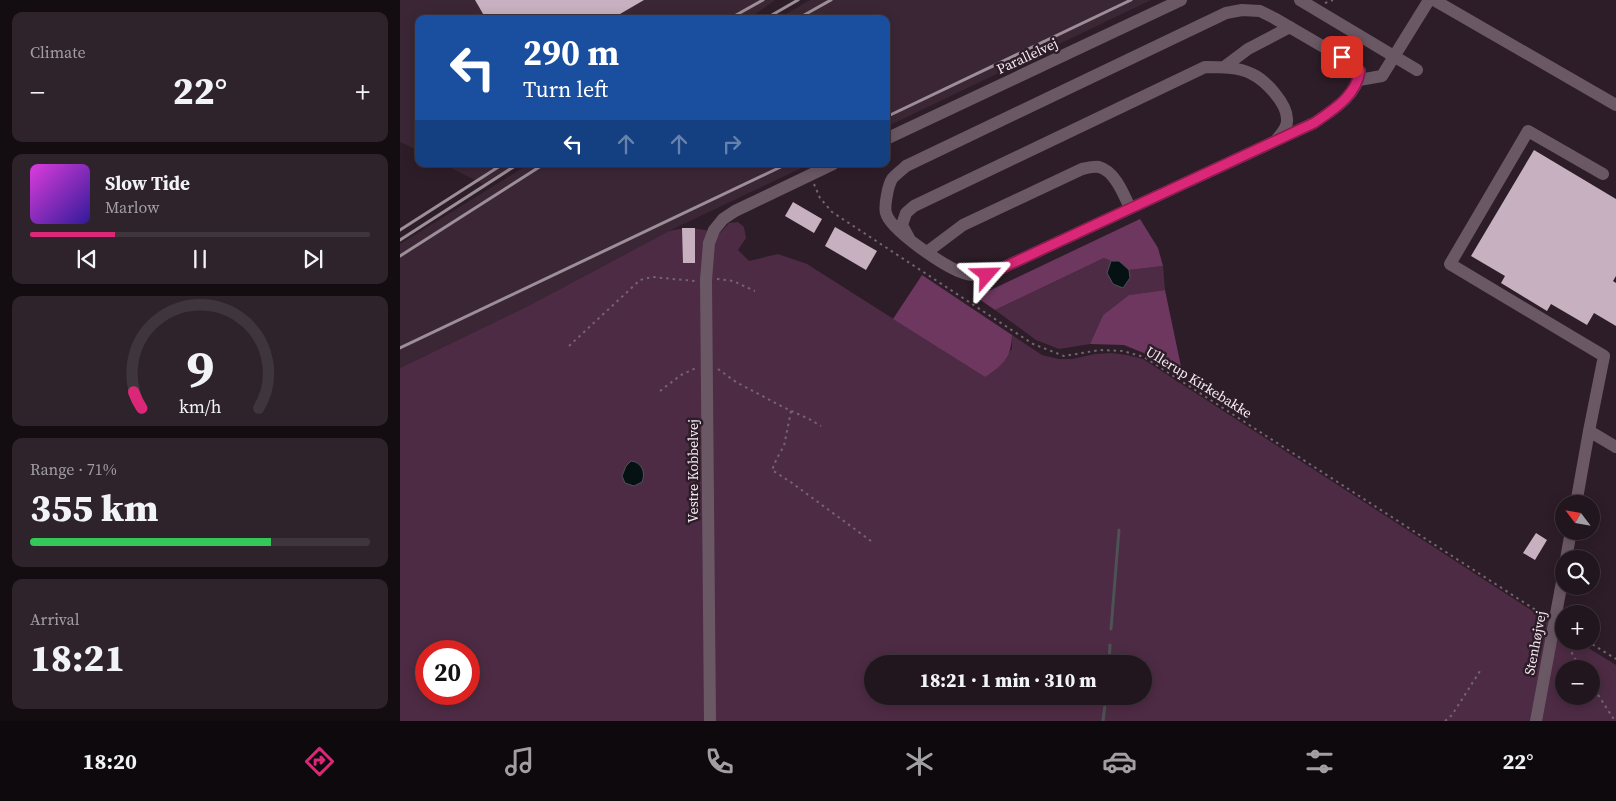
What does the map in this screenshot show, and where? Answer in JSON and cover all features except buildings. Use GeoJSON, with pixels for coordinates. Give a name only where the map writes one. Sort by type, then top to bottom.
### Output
{"type":"FeatureCollection","features":[{"type":"Feature","properties":{"kind":"street","name":"Parallelvej"},"geometry":{"type":"LineString","coordinates":[[890,136],[1180,0]]}},
{"type":"Feature","properties":{"kind":"street"},"geometry":{"type":"LineString","coordinates":[[1300,0],[1417,70]]}},
{"type":"Feature","properties":{"kind":"street"},"geometry":{"type":"LineString","coordinates":[[1358,80],[1382,76],[1429,0]]}},
{"type":"Feature","properties":{"kind":"street"},"geometry":{"type":"LineString","coordinates":[[1434,0],[1616,105]]}},
{"type":"Feature","properties":{"kind":"street"},"geometry":{"type":"LineString","coordinates":[[1242,10],[1260,11],[1290,27],[1353,64],[1360,71],[1358,80],[1350,93],[1336,108],[1314,123],[987,275],[974,276],[959,272],[911,242],[894,226],[886,213],[886,196],[892,179],[906,166],[1226,13],[1242,10]]}},
{"type":"Feature","properties":{"kind":"street"},"geometry":{"type":"LineString","coordinates":[[1224,67],[1248,49],[1290,27]]}},
{"type":"Feature","properties":{"kind":"street"},"geometry":{"type":"LineString","coordinates":[[911,242],[902,225],[906,213],[914,206],[1206,67],[1224,67],[1252,74],[1270,88],[1283,104],[1288,119],[1284,131],[1275,141]]}},
{"type":"Feature","properties":{"kind":"street"},"geometry":{"type":"LineString","coordinates":[[1578,495],[1604,356],[1450,264],[1528,131],[1603,174]]}},
{"type":"Feature","properties":{"kind":"street"},"geometry":{"type":"LineString","coordinates":[[810,175],[827,167]]}},
{"type":"Feature","properties":{"kind":"street"},"geometry":{"type":"LineString","coordinates":[[927,252],[963,225],[1082,168],[1099,167],[1111,174],[1130,208]]}},
{"type":"Feature","properties":{"kind":"street","name":"Vestre Kobbelvej"},"geometry":{"type":"LineString","coordinates":[[710,721],[706,280],[709,243],[719,223],[735,211],[810,175]]}},
{"type":"Feature","properties":{"kind":"street"},"geometry":{"type":"LineString","coordinates":[[1589,431],[1616,447]]}},
{"type":"Feature","properties":{"kind":"street","name":"Stenhøjvej"},"geometry":{"type":"LineString","coordinates":[[1536,721],[1559,595]]}},
{"type":"Feature","properties":{"kind":"path","name":"Ullerup Kirkebakke"},"geometry":{"type":"LineString","coordinates":[[810,175],[820,198],[832,212],[1033,344],[1064,356],[1100,350],[1123,351],[1144,358],[1554,622]]}},
{"type":"Feature","properties":{"kind":"path"},"geometry":{"type":"LineString","coordinates":[[569,346],[640,280],[652,277],[682,281],[722,279],[733,281],[755,291]]}},
{"type":"Feature","properties":{"kind":"path"},"geometry":{"type":"LineString","coordinates":[[660,391],[686,372],[696,368],[720,370],[736,382],[822,426]]}},
{"type":"Feature","properties":{"kind":"path"},"geometry":{"type":"LineString","coordinates":[[791,411],[784,446],[772,470],[871,541]]}},
{"type":"Feature","properties":{"kind":"path"},"geometry":{"type":"LineString","coordinates":[[1600,649],[1616,658]]}},
{"type":"Feature","properties":{"kind":"path"},"geometry":{"type":"LineString","coordinates":[[1446,721],[1452,715],[1480,671]]}},
{"type":"Feature","properties":{"kind":"path"},"geometry":{"type":"LineString","coordinates":[[1600,698],[1615,721]]}},
{"type":"Feature","properties":{"kind":"shaded area"},"geometry":{"type":"Polygon","coordinates":[[[400,0],[775,0],[754,15],[415,15],[415,149],[400,142],[400,0]]]}},
{"type":"Feature","properties":{"kind":"shaded area"},"geometry":{"type":"Polygon","coordinates":[[[810,0],[1151,0],[890,125],[890,15],[784,15],[810,0]]]}},
{"type":"Feature","properties":{"kind":"shaded area"},"geometry":{"type":"Polygon","coordinates":[[[449,167],[510,167],[483,184],[449,167]]]}},
{"type":"Feature","properties":{"kind":"shaded area"},"geometry":{"type":"Polygon","coordinates":[[[524,167],[804,167],[669,231],[530,305],[400,368],[400,244],[524,167]]]}},
{"type":"Feature","properties":{"kind":"shaded area"},"geometry":{"type":"Polygon","coordinates":[[[1140,219],[1158,248],[1163,266],[1129,270],[1119,261],[1111,261],[1104,258],[995,310],[976,297],[1140,219]]]}},
{"type":"Feature","properties":{"kind":"shaded area"},"geometry":{"type":"Polygon","coordinates":[[[738,222],[744,227],[746,238],[738,250],[749,261],[778,254],[807,264],[985,377],[1012,349],[1012,335],[1042,355],[1059,359],[1111,353],[1143,359],[1555,627],[1555,650],[1592,650],[1616,665],[1616,721],[400,721],[400,368],[530,305],[669,231],[689,228],[720,233],[729,223],[738,222]]]}},
{"type":"Feature","properties":{"kind":"shaded area"},"geometry":{"type":"Polygon","coordinates":[[[1104,258],[1111,261],[1107,273],[1130,278],[1129,270],[1163,266],[1165,290],[1129,295],[1103,315],[1090,344],[1059,349],[1036,340],[995,310],[1104,258]]]}},
{"type":"Feature","properties":{"kind":"shaded area"},"geometry":{"type":"Polygon","coordinates":[[[1111,261],[1119,261],[1129,270],[1130,278],[1123,288],[1113,284],[1107,273],[1111,261]]]}},
{"type":"Feature","properties":{"kind":"shaded area"},"geometry":{"type":"Polygon","coordinates":[[[922,275],[1012,335],[1010,349],[1005,360],[985,377],[893,319],[922,275]]]}},
{"type":"Feature","properties":{"kind":"shaded area"},"geometry":{"type":"Polygon","coordinates":[[[1165,290],[1183,376],[1151,356],[1124,345],[1090,344],[1103,315],[1129,295],[1165,290]]]}},
{"type":"Feature","properties":{"kind":"shaded area"},"geometry":{"type":"Polygon","coordinates":[[[631,461],[638,463],[643,472],[642,482],[634,486],[625,483],[622,476],[626,466],[631,461]]]}},
{"type":"Feature","properties":{"kind":"waterway"},"geometry":{"type":"LineString","coordinates":[[1111,629],[1119,530]]}},
{"type":"Feature","properties":{"kind":"waterway"},"geometry":{"type":"LineString","coordinates":[[1109,655],[1110,645]]}},
{"type":"Feature","properties":{"kind":"waterway"},"geometry":{"type":"LineString","coordinates":[[1103,721],[1105,705]]}},
{"type":"Feature","properties":{"kind":"railway"},"geometry":{"type":"LineString","coordinates":[[736,15],[763,0]]}},
{"type":"Feature","properties":{"kind":"railway"},"geometry":{"type":"LineString","coordinates":[[772,15],[798,0]]}},
{"type":"Feature","properties":{"kind":"railway"},"geometry":{"type":"LineString","coordinates":[[804,15],[831,0]]}},
{"type":"Feature","properties":{"kind":"railway"},"geometry":{"type":"LineString","coordinates":[[890,115],[1131,0]]}},
{"type":"Feature","properties":{"kind":"railway"},"geometry":{"type":"LineString","coordinates":[[400,230],[498,167]]}},
{"type":"Feature","properties":{"kind":"railway"},"geometry":{"type":"LineString","coordinates":[[400,240],[513,167]]}},
{"type":"Feature","properties":{"kind":"railway"},"geometry":{"type":"LineString","coordinates":[[400,256],[539,167]]}},
{"type":"Feature","properties":{"kind":"railway"},"geometry":{"type":"LineString","coordinates":[[400,348],[781,167]]}},
{"type":"Feature","properties":{"kind":"route"},"geometry":{"type":"LineString","coordinates":[[987,275],[1314,123],[1336,108],[1350,93],[1358,80],[1360,71],[1342,57]]}}]}
